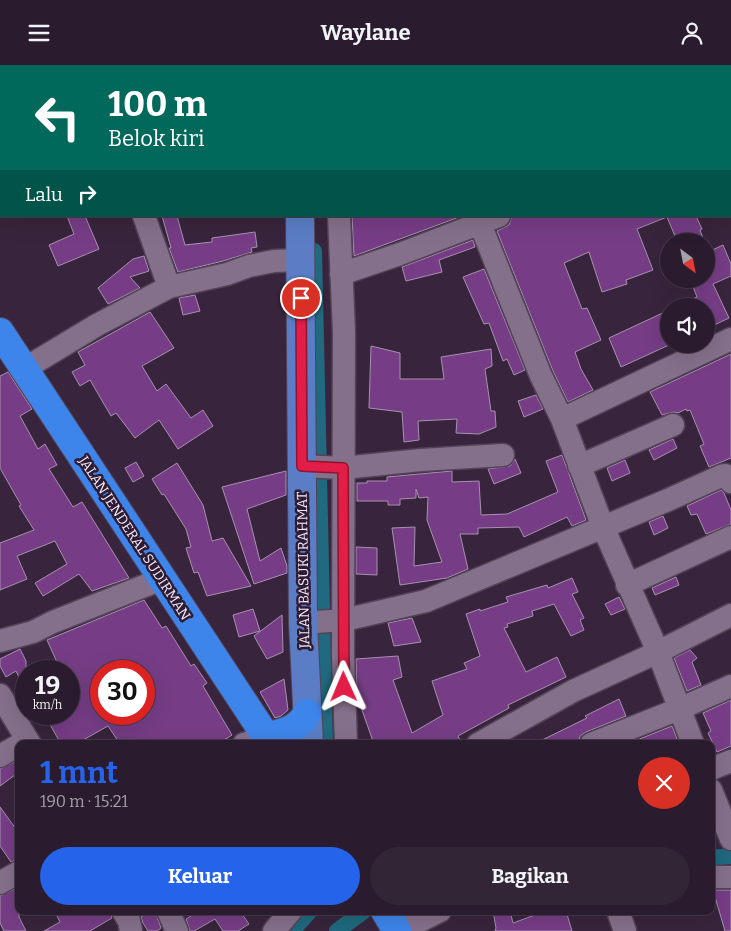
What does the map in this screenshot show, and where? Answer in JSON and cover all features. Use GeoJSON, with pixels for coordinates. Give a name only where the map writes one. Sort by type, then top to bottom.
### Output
{"type":"FeatureCollection","features":[{"type":"Feature","properties":{"kind":"highway","name":"JALAN JENDERAL SUDIRMAN"},"geometry":{"type":"LineString","coordinates":[[0,332],[162,579],[259,740]]}},
{"type":"Feature","properties":{"kind":"highway"},"geometry":{"type":"LineString","coordinates":[[263,740],[298,726],[307,713]]}},
{"type":"Feature","properties":{"kind":"main road","name":"JALAN BASUKI RAHMAT"},"geometry":{"type":"LineString","coordinates":[[300,217],[309,467],[310,623],[308,740]]}},
{"type":"Feature","properties":{"kind":"street"},"geometry":{"type":"LineString","coordinates":[[144,217],[169,287]]}},
{"type":"Feature","properties":{"kind":"street"},"geometry":{"type":"LineString","coordinates":[[340,217],[344,332],[343,468],[346,740]]}},
{"type":"Feature","properties":{"kind":"street"},"geometry":{"type":"LineString","coordinates":[[341,274],[485,219],[540,376],[562,419],[603,527],[658,652],[691,740]]}},
{"type":"Feature","properties":{"kind":"street"},"geometry":{"type":"LineString","coordinates":[[24,369],[97,325],[169,287],[228,274],[249,265],[274,261],[301,260]]}},
{"type":"Feature","properties":{"kind":"street"},"geometry":{"type":"LineString","coordinates":[[562,419],[731,339]]}},
{"type":"Feature","properties":{"kind":"street"},"geometry":{"type":"LineString","coordinates":[[579,466],[673,425]]}},
{"type":"Feature","properties":{"kind":"street"},"geometry":{"type":"LineString","coordinates":[[309,467],[343,468],[421,460],[503,455]]}},
{"type":"Feature","properties":{"kind":"street"},"geometry":{"type":"LineString","coordinates":[[310,623],[344,620],[426,601],[721,476],[725,475],[731,482]]}},
{"type":"Feature","properties":{"kind":"street"},"geometry":{"type":"LineString","coordinates":[[627,585],[731,537]]}},
{"type":"Feature","properties":{"kind":"street"},"geometry":{"type":"LineString","coordinates":[[0,641],[33,632],[53,622],[162,579]]}},
{"type":"Feature","properties":{"kind":"street"},"geometry":{"type":"LineString","coordinates":[[490,740],[573,691],[658,652],[731,615]]}},
{"type":"Feature","properties":{"kind":"street"},"geometry":{"type":"LineString","coordinates":[[600,740],[731,686]]}},
{"type":"Feature","properties":{"kind":"street"},"geometry":{"type":"LineString","coordinates":[[0,695],[23,740]]}},
{"type":"Feature","properties":{"kind":"street"},"geometry":{"type":"LineString","coordinates":[[0,756],[15,748]]}},
{"type":"Feature","properties":{"kind":"street"},"geometry":{"type":"LineString","coordinates":[[715,767],[731,761]]}},
{"type":"Feature","properties":{"kind":"street"},"geometry":{"type":"LineString","coordinates":[[715,803],[725,835]]}},
{"type":"Feature","properties":{"kind":"street"},"geometry":{"type":"LineString","coordinates":[[0,883],[15,874]]}},
{"type":"Feature","properties":{"kind":"street"},"geometry":{"type":"LineString","coordinates":[[715,877],[731,877]]}},
{"type":"Feature","properties":{"kind":"street"},"geometry":{"type":"LineString","coordinates":[[170,915],[177,931]]}},
{"type":"Feature","properties":{"kind":"street"},"geometry":{"type":"LineString","coordinates":[[274,931],[288,915]]}},
{"type":"Feature","properties":{"kind":"street"},"geometry":{"type":"LineString","coordinates":[[394,925],[427,915]]}},
{"type":"Feature","properties":{"kind":"street"},"geometry":{"type":"LineString","coordinates":[[619,915],[625,931]]}},
{"type":"Feature","properties":{"kind":"building"},"geometry":{"type":"Polygon","coordinates":[[[67,217],[85,217],[99,249],[58,266],[49,245],[74,234],[67,217]]]}},
{"type":"Feature","properties":{"kind":"building"},"geometry":{"type":"Polygon","coordinates":[[[162,217],[177,217],[185,245],[212,242],[212,238],[255,232],[257,247],[251,248],[252,252],[178,272],[169,248],[171,248],[162,217]]]}},
{"type":"Feature","properties":{"kind":"building"},"geometry":{"type":"Polygon","coordinates":[[[352,217],[459,217],[354,256],[352,217]]]}},
{"type":"Feature","properties":{"kind":"building"},"geometry":{"type":"Polygon","coordinates":[[[512,217],[667,217],[637,229],[653,270],[626,280],[627,284],[602,292],[589,252],[564,263],[582,309],[587,308],[601,340],[575,352],[581,369],[593,390],[568,402],[553,371],[497,231],[509,225],[512,217]]]}},
{"type":"Feature","properties":{"kind":"building"},"geometry":{"type":"Polygon","coordinates":[[[667,217],[696,217],[702,229],[700,230],[701,233],[674,233],[667,217]]]}},
{"type":"Feature","properties":{"kind":"building"},"geometry":{"type":"Polygon","coordinates":[[[473,240],[475,247],[439,260],[442,272],[406,281],[402,267],[473,240]]]}},
{"type":"Feature","properties":{"kind":"building"},"geometry":{"type":"Polygon","coordinates":[[[723,245],[731,264],[731,276],[715,283],[715,249],[723,245]]]}},
{"type":"Feature","properties":{"kind":"building"},"geometry":{"type":"Polygon","coordinates":[[[144,256],[149,271],[130,277],[140,288],[108,304],[98,288],[133,259],[144,256]]]}},
{"type":"Feature","properties":{"kind":"building"},"geometry":{"type":"Polygon","coordinates":[[[484,269],[525,370],[514,375],[507,359],[503,361],[489,323],[484,324],[463,277],[484,269]]]}},
{"type":"Feature","properties":{"kind":"building"},"geometry":{"type":"Polygon","coordinates":[[[694,288],[715,288],[729,318],[715,325],[715,298],[695,298],[697,297],[694,288]]]}},
{"type":"Feature","properties":{"kind":"building"},"geometry":{"type":"Polygon","coordinates":[[[195,295],[200,311],[183,315],[179,298],[195,295]]]}},
{"type":"Feature","properties":{"kind":"building"},"geometry":{"type":"Polygon","coordinates":[[[150,312],[174,348],[142,366],[157,391],[166,384],[191,418],[203,410],[213,426],[178,449],[159,420],[135,438],[116,413],[111,416],[90,380],[80,386],[72,372],[85,365],[78,352],[150,312]]]}},
{"type":"Feature","properties":{"kind":"building"},"geometry":{"type":"Polygon","coordinates":[[[660,314],[660,349],[621,367],[609,338],[660,314]]]}},
{"type":"Feature","properties":{"kind":"building"},"geometry":{"type":"Polygon","coordinates":[[[371,346],[400,353],[400,379],[444,379],[441,357],[491,349],[492,366],[485,369],[491,411],[495,411],[496,427],[479,434],[456,433],[457,419],[418,421],[419,440],[404,442],[402,412],[369,408],[371,346]]]}},
{"type":"Feature","properties":{"kind":"building"},"geometry":{"type":"Polygon","coordinates":[[[731,354],[731,458],[709,467],[700,446],[704,444],[690,410],[687,411],[686,409],[678,413],[662,415],[650,392],[731,354]]]}},
{"type":"Feature","properties":{"kind":"building"},"geometry":{"type":"Polygon","coordinates":[[[8,372],[32,409],[20,416],[38,449],[45,444],[57,465],[49,469],[73,507],[82,502],[129,578],[92,591],[79,574],[43,596],[35,583],[67,564],[55,541],[17,556],[27,579],[0,590],[0,543],[34,530],[19,506],[21,505],[0,468],[0,376],[8,372]]]}},
{"type":"Feature","properties":{"kind":"building"},"geometry":{"type":"Polygon","coordinates":[[[536,395],[543,409],[524,417],[518,401],[536,395]]]}},
{"type":"Feature","properties":{"kind":"building"},"geometry":{"type":"Polygon","coordinates":[[[673,439],[677,448],[654,460],[649,450],[673,439]]]}},
{"type":"Feature","properties":{"kind":"building"},"geometry":{"type":"Polygon","coordinates":[[[562,455],[586,520],[572,526],[567,517],[524,537],[519,527],[478,528],[478,534],[460,534],[468,569],[447,578],[400,585],[392,528],[415,527],[414,566],[442,562],[427,520],[428,497],[419,498],[416,489],[416,498],[400,499],[400,505],[388,505],[388,501],[357,501],[357,483],[387,481],[387,477],[452,471],[452,482],[479,481],[481,515],[507,514],[558,492],[546,461],[562,455]]]}},
{"type":"Feature","properties":{"kind":"building"},"geometry":{"type":"Polygon","coordinates":[[[515,459],[521,473],[494,484],[488,469],[510,466],[515,459]]]}},
{"type":"Feature","properties":{"kind":"building"},"geometry":{"type":"Polygon","coordinates":[[[625,460],[630,473],[612,481],[607,468],[625,460]]]}},
{"type":"Feature","properties":{"kind":"building"},"geometry":{"type":"Polygon","coordinates":[[[136,462],[144,476],[133,482],[125,468],[136,462]]]}},
{"type":"Feature","properties":{"kind":"building"},"geometry":{"type":"Polygon","coordinates":[[[177,463],[203,505],[212,541],[223,538],[251,586],[207,596],[198,572],[194,573],[186,548],[191,547],[186,529],[152,479],[177,463]]]}},
{"type":"Feature","properties":{"kind":"building"},"geometry":{"type":"Polygon","coordinates":[[[286,471],[286,495],[247,509],[260,561],[281,548],[287,566],[287,573],[254,584],[222,487],[286,471]]]}},
{"type":"Feature","properties":{"kind":"building"},"geometry":{"type":"Polygon","coordinates":[[[721,490],[731,510],[731,524],[706,534],[697,514],[691,515],[687,506],[721,490]]]}},
{"type":"Feature","properties":{"kind":"building"},"geometry":{"type":"Polygon","coordinates":[[[663,516],[668,528],[654,535],[649,522],[663,516]]]}},
{"type":"Feature","properties":{"kind":"building"},"geometry":{"type":"Polygon","coordinates":[[[356,547],[377,548],[377,575],[356,574],[356,547]]]}},
{"type":"Feature","properties":{"kind":"building"},"geometry":{"type":"Polygon","coordinates":[[[676,577],[679,585],[655,595],[652,588],[676,577]]]}},
{"type":"Feature","properties":{"kind":"building"},"geometry":{"type":"Polygon","coordinates":[[[572,578],[578,592],[572,594],[584,618],[580,620],[584,630],[571,636],[554,604],[532,611],[533,616],[507,624],[508,627],[504,628],[526,672],[557,657],[566,677],[508,705],[509,708],[458,736],[460,740],[373,740],[357,696],[356,659],[398,656],[402,677],[393,680],[412,733],[443,715],[432,681],[467,669],[464,663],[480,656],[466,614],[508,602],[506,597],[547,585],[548,588],[572,578]]]}},
{"type":"Feature","properties":{"kind":"building"},"geometry":{"type":"Polygon","coordinates":[[[619,597],[625,609],[611,615],[605,604],[619,597]]]}},
{"type":"Feature","properties":{"kind":"building"},"geometry":{"type":"Polygon","coordinates":[[[144,600],[162,628],[166,626],[191,666],[194,664],[207,683],[203,686],[232,735],[224,740],[117,740],[108,726],[83,740],[59,740],[50,725],[80,725],[80,660],[56,660],[47,640],[144,600]]]}},
{"type":"Feature","properties":{"kind":"building"},"geometry":{"type":"Polygon","coordinates":[[[253,609],[260,631],[239,637],[233,615],[253,609]]]}},
{"type":"Feature","properties":{"kind":"building"},"geometry":{"type":"Polygon","coordinates":[[[282,615],[283,652],[267,659],[254,636],[282,615]]]}},
{"type":"Feature","properties":{"kind":"building"},"geometry":{"type":"Polygon","coordinates":[[[412,618],[421,642],[394,646],[388,623],[412,618]]]}},
{"type":"Feature","properties":{"kind":"building"},"geometry":{"type":"Polygon","coordinates":[[[20,649],[26,660],[15,660],[15,672],[6,677],[0,666],[0,659],[20,649]]]}},
{"type":"Feature","properties":{"kind":"building"},"geometry":{"type":"Polygon","coordinates":[[[690,650],[697,658],[692,662],[701,685],[687,691],[674,658],[690,650]]]}},
{"type":"Feature","properties":{"kind":"building"},"geometry":{"type":"Polygon","coordinates":[[[284,679],[288,710],[275,718],[260,692],[284,679]]]}},
{"type":"Feature","properties":{"kind":"building"},"geometry":{"type":"Polygon","coordinates":[[[619,699],[626,716],[586,732],[580,736],[579,740],[542,740],[587,718],[585,716],[619,699]]]}},
{"type":"Feature","properties":{"kind":"building"},"geometry":{"type":"Polygon","coordinates":[[[731,700],[731,746],[717,752],[715,740],[711,740],[708,733],[711,731],[703,713],[731,700]]]}},
{"type":"Feature","properties":{"kind":"building"},"geometry":{"type":"Polygon","coordinates":[[[672,726],[677,740],[637,740],[672,726]]]}},
{"type":"Feature","properties":{"kind":"building"},"geometry":{"type":"Polygon","coordinates":[[[15,762],[15,775],[0,786],[0,769],[15,762]]]}},
{"type":"Feature","properties":{"kind":"building"},"geometry":{"type":"Polygon","coordinates":[[[0,807],[15,828],[15,860],[11,862],[0,846],[0,807]]]}},
{"type":"Feature","properties":{"kind":"building"},"geometry":{"type":"Polygon","coordinates":[[[15,889],[15,915],[19,915],[26,931],[4,931],[0,923],[0,896],[15,889]]]}},
{"type":"Feature","properties":{"kind":"building"},"geometry":{"type":"Polygon","coordinates":[[[715,890],[731,890],[731,931],[725,931],[715,897],[715,890]]]}},
{"type":"Feature","properties":{"kind":"building"},"geometry":{"type":"Polygon","coordinates":[[[111,915],[112,918],[90,931],[44,931],[60,922],[57,916],[111,915]]]}},
{"type":"Feature","properties":{"kind":"building"},"geometry":{"type":"Polygon","coordinates":[[[144,915],[156,915],[161,928],[157,931],[148,931],[141,917],[144,915]]]}},
{"type":"Feature","properties":{"kind":"building"},"geometry":{"type":"Polygon","coordinates":[[[192,915],[243,915],[249,924],[238,931],[223,931],[215,919],[194,931],[190,931],[186,919],[192,915]]]}},
{"type":"Feature","properties":{"kind":"building"},"geometry":{"type":"Polygon","coordinates":[[[494,915],[511,915],[513,923],[535,915],[567,915],[572,931],[495,931],[494,915]]]}},
{"type":"Feature","properties":{"kind":"waterway"},"geometry":{"type":"LineString","coordinates":[[314,251],[325,740]]}},
{"type":"Feature","properties":{"kind":"waterway"},"geometry":{"type":"LineString","coordinates":[[715,858],[731,856]]}},
{"type":"Feature","properties":{"kind":"waterway"},"geometry":{"type":"LineString","coordinates":[[292,931],[306,915]]}},
{"type":"Feature","properties":{"kind":"waterway"},"geometry":{"type":"LineString","coordinates":[[337,931],[359,915]]}},
{"type":"Feature","properties":{"kind":"route"},"geometry":{"type":"LineString","coordinates":[[301,298],[302,466],[343,468],[344,687]]}}]}
